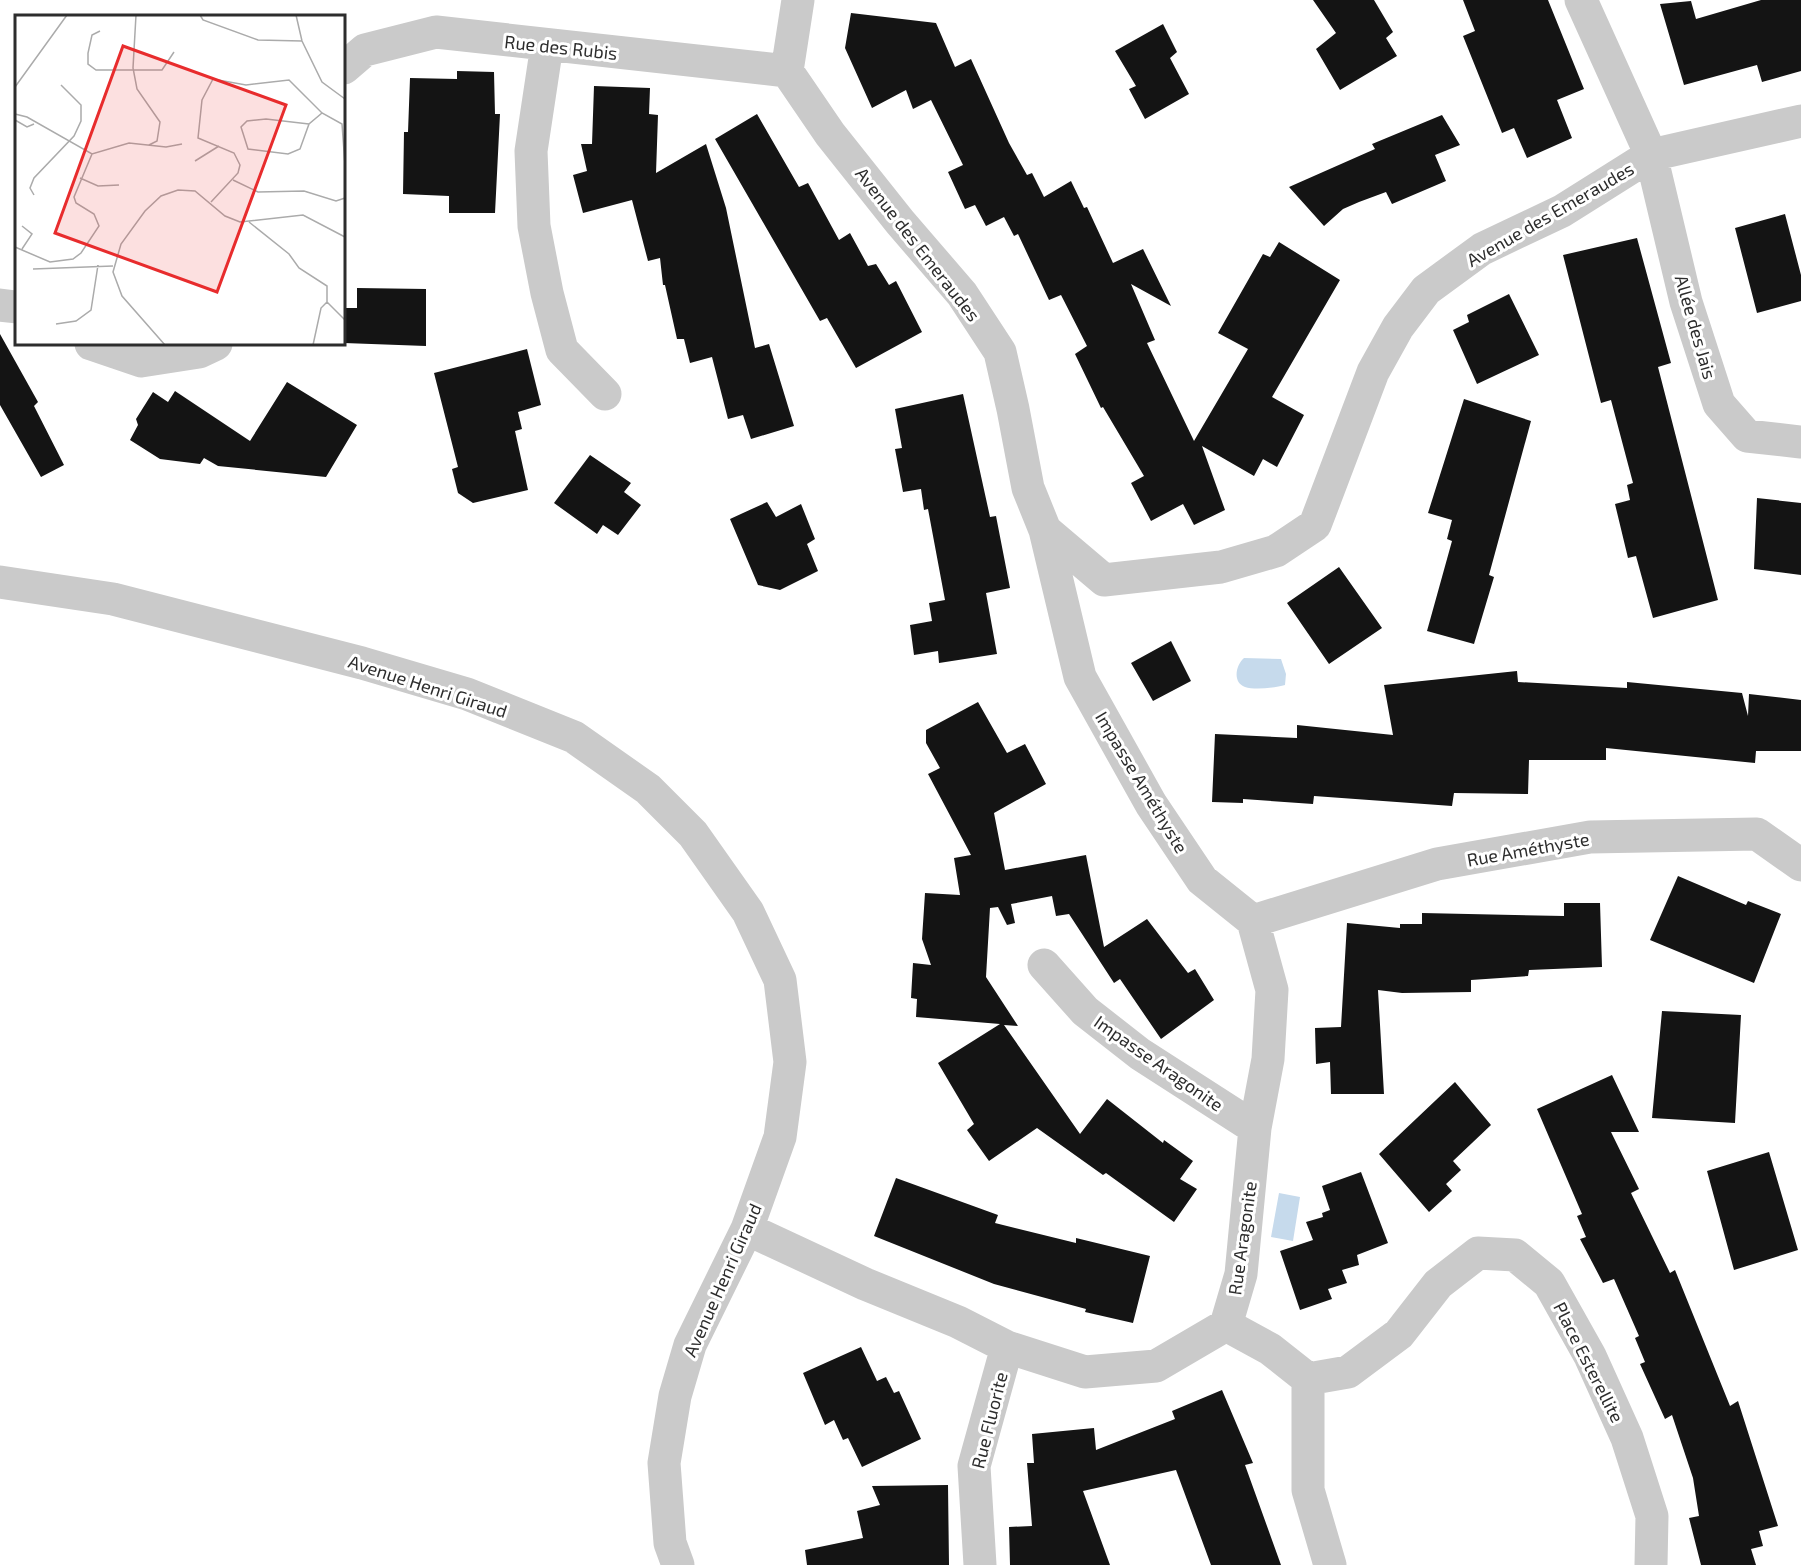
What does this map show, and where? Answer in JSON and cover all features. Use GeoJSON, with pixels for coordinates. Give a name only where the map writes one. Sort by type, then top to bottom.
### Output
{"type":"FeatureCollection","features":[{"type":"Feature","properties":{"kind":"street"},"geometry":{"type":"LineString","coordinates":[[787,71],[798,0]]}},
{"type":"Feature","properties":{"kind":"street","name":"Allée des Jais"},"geometry":{"type":"LineString","coordinates":[[1581,0],[1651,155],[1686,302],[1719,404],[1747,436],[1801,442]]}},
{"type":"Feature","properties":{"kind":"street","name":"Rue des Rubis"},"geometry":{"type":"LineString","coordinates":[[345,67],[365,50],[436,32],[787,71]]}},
{"type":"Feature","properties":{"kind":"street"},"geometry":{"type":"LineString","coordinates":[[547,45],[531,151],[534,226],[547,293],[562,350],[605,394]]}},
{"type":"Feature","properties":{"kind":"street","name":"Avenue des Emeraudes"},"geometry":{"type":"LineString","coordinates":[[787,71],[837,143],[900,222],[962,294],[1000,352],[1028,488],[1045,530],[1104,580],[1221,567],[1276,551],[1315,525],[1373,372],[1398,327],[1426,290],[1482,249],[1562,211],[1651,155],[1801,121]]}},
{"type":"Feature","properties":{"kind":"street"},"geometry":{"type":"LineString","coordinates":[[0,305],[15,307]]}},
{"type":"Feature","properties":{"kind":"street"},"geometry":{"type":"LineString","coordinates":[[94,345],[141,361],[199,352],[214,345]]}},
{"type":"Feature","properties":{"kind":"street","name":"Impasse Améthyste"},"geometry":{"type":"LineString","coordinates":[[1045,530],[1080,676],[1151,804],[1203,880],[1253,921]]}},
{"type":"Feature","properties":{"kind":"street"},"geometry":{"type":"LineString","coordinates":[[1065,620],[1104,580]]}},
{"type":"Feature","properties":{"kind":"street","name":"Avenue Henri Giraud"},"geometry":{"type":"LineString","coordinates":[[0,582],[113,599],[362,663],[467,694],[574,737],[648,789],[693,834],[748,912],[780,980],[790,1062],[789,1072],[780,1137],[747,1229],[690,1345],[675,1396],[664,1463],[670,1543],[678,1565]]}},
{"type":"Feature","properties":{"kind":"street","name":"Rue Améthyste"},"geometry":{"type":"LineString","coordinates":[[1253,921],[1437,864],[1590,837],[1757,834],[1801,865]]}},
{"type":"Feature","properties":{"kind":"street","name":"Rue Aragonite"},"geometry":{"type":"LineString","coordinates":[[1226,1326],[1240,1274],[1255,1128],[1268,1059],[1272,990],[1253,921]]}},
{"type":"Feature","properties":{"kind":"street","name":"Impasse Aragonite"},"geometry":{"type":"LineString","coordinates":[[1044,965],[1085,1011],[1140,1054],[1255,1128]]}},
{"type":"Feature","properties":{"kind":"street"},"geometry":{"type":"LineString","coordinates":[[747,1229],[865,1284],[958,1322],[1007,1347],[1085,1372],[1156,1366],[1226,1326],[1270,1349],[1308,1379],[1308,1490],[1330,1565]]}},
{"type":"Feature","properties":{"kind":"street","name":"Place Esterellite"},"geometry":{"type":"LineString","coordinates":[[1308,1379],[1348,1372],[1399,1334],[1438,1284],[1478,1253],[1515,1255],[1549,1283],[1590,1356],[1627,1438],[1652,1516],[1651,1565]]}},
{"type":"Feature","properties":{"kind":"street","name":"Rue Fluorite"},"geometry":{"type":"LineString","coordinates":[[980,1565],[974,1466],[1007,1347]]}},
{"type":"Feature","properties":{"kind":"water"},"geometry":{"type":"Polygon","coordinates":[[[1244,658],[1281,659],[1286,674],[1285,685],[1271,688],[1249,688],[1241,685],[1237,673],[1244,658]]]}},
{"type":"Feature","properties":{"kind":"water"},"geometry":{"type":"Polygon","coordinates":[[[1279,1193],[1300,1197],[1293,1241],[1271,1237],[1279,1193]]]}},
{"type":"Feature","properties":{"kind":"building"},"geometry":{"type":"Polygon","coordinates":[[[1313,0],[1374,0],[1393,32],[1386,38],[1397,56],[1340,90],[1316,49],[1336,33],[1313,0]]]}},
{"type":"Feature","properties":{"kind":"building"},"geometry":{"type":"Polygon","coordinates":[[[1463,0],[1548,0],[1584,89],[1557,100],[1572,138],[1527,158],[1514,128],[1502,133],[1463,36],[1475,31],[1463,0]]]}},
{"type":"Feature","properties":{"kind":"building"},"geometry":{"type":"Polygon","coordinates":[[[1761,0],[1801,0],[1801,71],[1762,82],[1757,65],[1684,85],[1660,4],[1691,1],[1696,19],[1761,0]]]}},
{"type":"Feature","properties":{"kind":"building"},"geometry":{"type":"Polygon","coordinates":[[[851,13],[936,23],[955,67],[971,59],[1009,143],[1027,175],[1032,173],[1044,197],[1071,181],[1084,208],[1087,207],[1113,263],[1143,249],[1171,306],[1131,284],[1155,340],[1147,343],[1194,441],[1248,349],[1218,333],[1263,254],[1270,257],[1279,242],[1340,280],[1272,397],[1304,415],[1277,467],[1263,459],[1254,476],[1202,446],[1225,510],[1194,525],[1183,504],[1151,521],[1131,483],[1144,476],[1103,407],[1101,408],[1075,354],[1087,346],[1061,295],[1049,300],[1018,234],[1014,236],[1004,217],[986,226],[975,205],[965,209],[948,172],[963,165],[931,100],[913,109],[906,90],[872,108],[845,48],[851,13]]]}},
{"type":"Feature","properties":{"kind":"building"},"geometry":{"type":"Polygon","coordinates":[[[1163,24],[1177,52],[1170,58],[1189,94],[1145,119],[1129,89],[1136,86],[1115,51],[1163,24]]]}},
{"type":"Feature","properties":{"kind":"building"},"geometry":{"type":"Polygon","coordinates":[[[457,71],[494,72],[495,114],[500,114],[495,213],[449,213],[449,196],[403,194],[404,132],[408,132],[410,78],[457,79],[457,71]]]}},
{"type":"Feature","properties":{"kind":"building"},"geometry":{"type":"Polygon","coordinates":[[[594,86],[650,88],[649,114],[658,115],[656,173],[706,144],[726,208],[755,348],[769,344],[794,426],[751,439],[743,415],[728,419],[712,357],[690,363],[684,339],[677,339],[665,285],[663,285],[660,258],[648,261],[632,200],[583,213],[573,175],[587,171],[581,144],[592,144],[594,86]]]}},
{"type":"Feature","properties":{"kind":"building"},"geometry":{"type":"Polygon","coordinates":[[[757,114],[799,187],[808,183],[839,240],[850,233],[868,266],[876,264],[889,285],[896,281],[922,332],[856,368],[827,318],[820,321],[715,139],[757,114]]]}},
{"type":"Feature","properties":{"kind":"building"},"geometry":{"type":"Polygon","coordinates":[[[1442,115],[1460,145],[1435,155],[1446,181],[1392,204],[1386,192],[1343,209],[1324,226],[1289,187],[1375,149],[1372,144],[1442,115]]]}},
{"type":"Feature","properties":{"kind":"building"},"geometry":{"type":"Polygon","coordinates":[[[1785,214],[1801,275],[1801,301],[1757,313],[1735,228],[1785,214]]]}},
{"type":"Feature","properties":{"kind":"building"},"geometry":{"type":"Polygon","coordinates":[[[1637,238],[1671,363],[1658,367],[1718,600],[1653,618],[1636,556],[1628,558],[1615,504],[1630,500],[1627,485],[1633,483],[1611,400],[1601,403],[1563,255],[1637,238]]]}},
{"type":"Feature","properties":{"kind":"building"},"geometry":{"type":"Polygon","coordinates":[[[357,288],[426,289],[426,346],[345,343],[345,308],[357,308],[357,288]]]}},
{"type":"Feature","properties":{"kind":"building"},"geometry":{"type":"Polygon","coordinates":[[[1509,294],[1539,355],[1477,384],[1453,330],[1469,322],[1467,315],[1509,294]]]}},
{"type":"Feature","properties":{"kind":"building"},"geometry":{"type":"Polygon","coordinates":[[[0,334],[38,402],[34,406],[64,465],[41,477],[0,405],[0,334]]]}},
{"type":"Feature","properties":{"kind":"building"},"geometry":{"type":"Polygon","coordinates":[[[527,349],[541,405],[518,412],[522,429],[515,431],[528,490],[473,503],[458,493],[452,469],[458,467],[434,373],[527,349]]]}},
{"type":"Feature","properties":{"kind":"building"},"geometry":{"type":"Polygon","coordinates":[[[287,382],[357,425],[326,477],[218,466],[204,458],[200,464],[160,459],[130,440],[138,425],[136,419],[153,392],[168,402],[175,391],[250,441],[287,382]]]}},
{"type":"Feature","properties":{"kind":"building"},"geometry":{"type":"Polygon","coordinates":[[[963,394],[990,517],[996,516],[1010,588],[986,593],[997,654],[939,663],[938,651],[914,655],[910,625],[932,621],[929,603],[945,600],[928,509],[924,510],[921,489],[903,492],[895,449],[902,448],[895,409],[963,394]]]}},
{"type":"Feature","properties":{"kind":"building"},"geometry":{"type":"Polygon","coordinates":[[[1464,399],[1531,421],[1489,575],[1494,577],[1474,644],[1427,631],[1452,541],[1447,539],[1452,520],[1428,513],[1464,399]]]}},
{"type":"Feature","properties":{"kind":"building"},"geometry":{"type":"Polygon","coordinates":[[[590,455],[631,483],[624,492],[641,505],[618,535],[603,525],[597,534],[554,503],[590,455]]]}},
{"type":"Feature","properties":{"kind":"building"},"geometry":{"type":"Polygon","coordinates":[[[1757,498],[1801,503],[1801,575],[1754,569],[1757,498]]]}},
{"type":"Feature","properties":{"kind":"building"},"geometry":{"type":"Polygon","coordinates":[[[767,502],[776,517],[801,504],[815,539],[807,544],[818,571],[780,590],[758,585],[730,519],[767,502]]]}},
{"type":"Feature","properties":{"kind":"building"},"geometry":{"type":"Polygon","coordinates":[[[1339,567],[1382,628],[1329,664],[1287,603],[1339,567]]]}},
{"type":"Feature","properties":{"kind":"building"},"geometry":{"type":"Polygon","coordinates":[[[1171,641],[1191,681],[1153,701],[1131,663],[1171,641]]]}},
{"type":"Feature","properties":{"kind":"building"},"geometry":{"type":"Polygon","coordinates":[[[1517,671],[1518,682],[1627,688],[1627,682],[1742,693],[1748,716],[1749,694],[1801,700],[1801,751],[1756,751],[1755,763],[1606,748],[1606,760],[1529,760],[1528,794],[1454,793],[1452,806],[1314,796],[1313,804],[1243,799],[1243,803],[1212,802],[1215,734],[1297,738],[1297,725],[1393,735],[1384,685],[1517,671]]]}},
{"type":"Feature","properties":{"kind":"building"},"geometry":{"type":"Polygon","coordinates":[[[978,702],[1007,753],[1025,744],[1046,784],[994,813],[1005,870],[1086,855],[1104,947],[1147,919],[1188,973],[1195,969],[1214,1000],[1161,1039],[1120,979],[1114,983],[1069,914],[1056,916],[1052,896],[1011,904],[1015,923],[1007,925],[998,907],[990,908],[986,977],[1018,1026],[1004,1025],[1080,1134],[1107,1099],[1163,1143],[1164,1140],[1193,1161],[1180,1179],[1197,1189],[1174,1222],[1106,1173],[1103,1175],[1037,1128],[989,1161],[967,1130],[974,1124],[938,1063],[1000,1024],[916,1017],[917,999],[911,998],[913,963],[931,965],[922,939],[925,893],[960,895],[954,858],[971,855],[928,774],[940,768],[926,743],[926,730],[978,702]]]}},
{"type":"Feature","properties":{"kind":"building"},"geometry":{"type":"Polygon","coordinates":[[[1678,876],[1746,905],[1748,901],[1781,914],[1754,983],[1650,940],[1678,876]]]}},
{"type":"Feature","properties":{"kind":"building"},"geometry":{"type":"Polygon","coordinates":[[[1564,903],[1600,903],[1602,967],[1529,970],[1528,976],[1471,980],[1471,992],[1402,993],[1378,990],[1384,1094],[1331,1094],[1330,1062],[1316,1064],[1315,1028],[1341,1027],[1347,923],[1400,928],[1400,924],[1422,924],[1422,913],[1564,916],[1564,903]]]}},
{"type":"Feature","properties":{"kind":"building"},"geometry":{"type":"Polygon","coordinates":[[[1662,1011],[1741,1015],[1735,1123],[1652,1118],[1662,1011]]]}},
{"type":"Feature","properties":{"kind":"building"},"geometry":{"type":"Polygon","coordinates":[[[1612,1075],[1639,1132],[1611,1132],[1639,1189],[1631,1193],[1670,1273],[1675,1270],[1730,1406],[1738,1401],[1778,1526],[1759,1531],[1763,1546],[1751,1549],[1756,1565],[1701,1565],[1689,1518],[1699,1516],[1693,1478],[1672,1415],[1665,1419],[1640,1364],[1645,1362],[1635,1338],[1639,1336],[1614,1279],[1603,1283],[1580,1239],[1586,1237],[1577,1216],[1582,1214],[1537,1109],[1612,1075]]]}},
{"type":"Feature","properties":{"kind":"building"},"geometry":{"type":"Polygon","coordinates":[[[1455,1082],[1491,1125],[1453,1161],[1461,1170],[1446,1184],[1452,1191],[1429,1212],[1379,1154],[1455,1082]]]}},
{"type":"Feature","properties":{"kind":"building"},"geometry":{"type":"Polygon","coordinates":[[[1769,1152],[1798,1250],[1734,1270],[1707,1171],[1769,1152]]]}},
{"type":"Feature","properties":{"kind":"building"},"geometry":{"type":"Polygon","coordinates":[[[1361,1172],[1388,1243],[1357,1255],[1359,1265],[1342,1270],[1347,1283],[1328,1289],[1332,1299],[1300,1310],[1280,1251],[1313,1240],[1306,1222],[1323,1217],[1322,1213],[1330,1210],[1322,1186],[1361,1172]]]}},
{"type":"Feature","properties":{"kind":"building"},"geometry":{"type":"Polygon","coordinates":[[[896,1178],[998,1215],[995,1223],[1076,1243],[1076,1238],[1150,1256],[1133,1323],[1085,1312],[1086,1309],[994,1284],[874,1236],[896,1178]]]}},
{"type":"Feature","properties":{"kind":"building"},"geometry":{"type":"Polygon","coordinates":[[[861,1347],[877,1381],[886,1377],[894,1393],[899,1391],[921,1439],[862,1467],[848,1438],[843,1440],[834,1420],[825,1425],[803,1373],[861,1347]]]}},
{"type":"Feature","properties":{"kind":"building"},"geometry":{"type":"Polygon","coordinates":[[[1222,1390],[1253,1463],[1245,1465],[1281,1565],[1211,1565],[1176,1470],[1083,1491],[1110,1565],[1010,1565],[1009,1527],[1032,1526],[1027,1463],[1034,1463],[1032,1434],[1094,1428],[1096,1450],[1175,1419],[1172,1411],[1222,1390]]]}},
{"type":"Feature","properties":{"kind":"building"},"geometry":{"type":"Polygon","coordinates":[[[948,1485],[949,1565],[807,1565],[805,1550],[863,1538],[857,1511],[880,1505],[872,1486],[948,1485]]]}}]}
